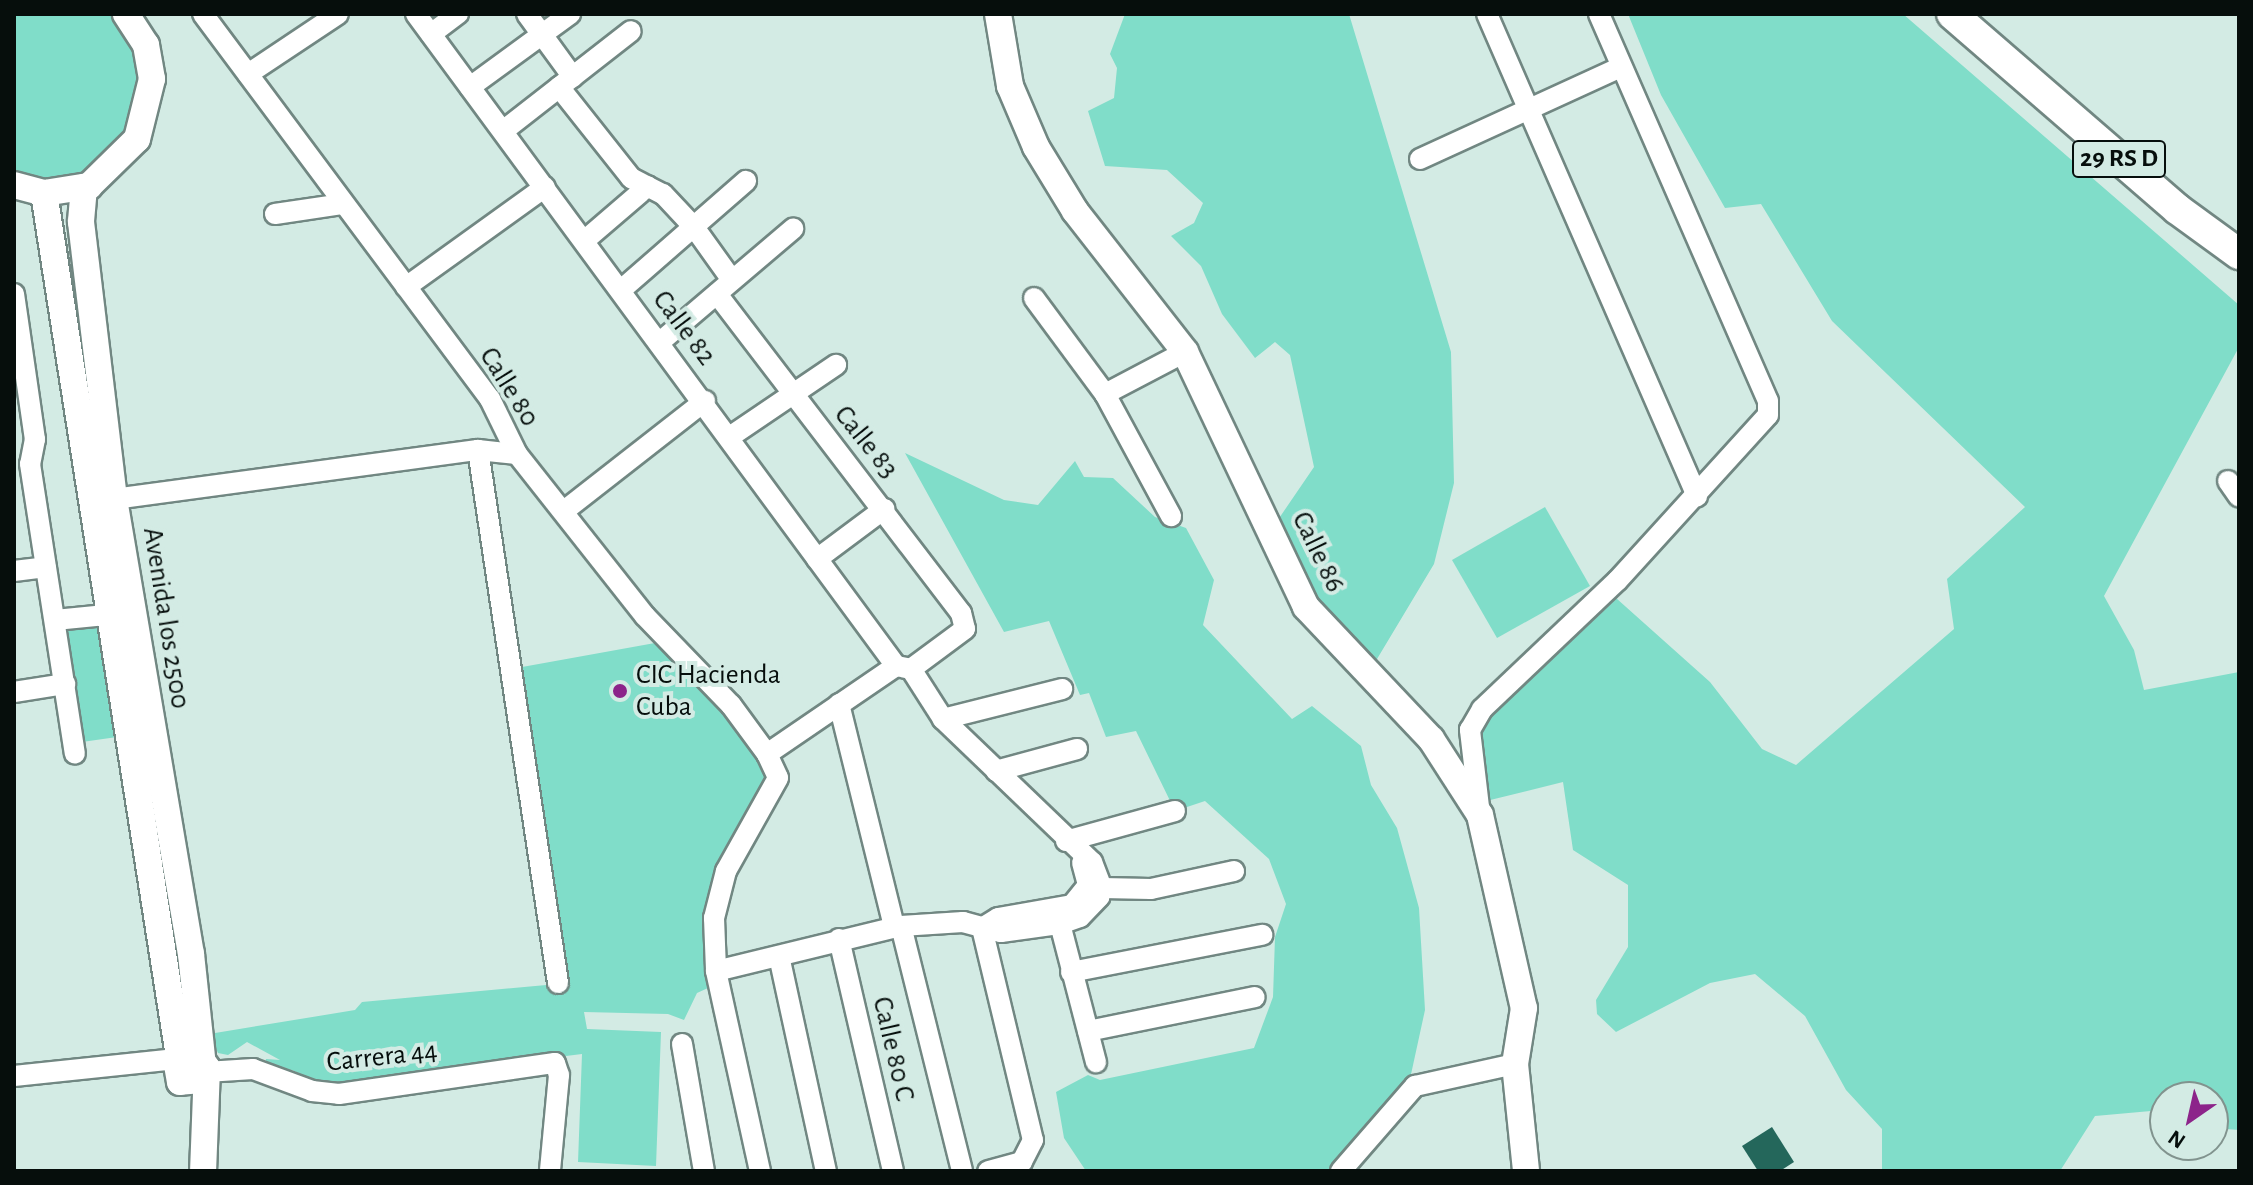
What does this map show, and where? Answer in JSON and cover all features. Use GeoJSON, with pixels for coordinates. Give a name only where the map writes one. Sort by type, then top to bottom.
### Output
{"type":"FeatureCollection","features":[{"type":"Feature","properties":{"kind":"highway","name":"29 RS D"},"geometry":{"type":"LineString","coordinates":[[1952,14],[2177,209],[2239,254]]}},
{"type":"Feature","properties":{"kind":"main road"},"geometry":{"type":"LineString","coordinates":[[14,185],[44,193],[84,187],[127,155],[149,111],[150,60],[126,14]]}},
{"type":"Feature","properties":{"kind":"main road","name":"Calle 86"},"geometry":{"type":"LineString","coordinates":[[998,14],[1010,86],[1036,147],[1075,211],[1185,352],[1306,607],[1431,739],[1480,815],[1522,997],[1515,1064],[1526,1171]]}},
{"type":"Feature","properties":{"kind":"main road","name":"Avenida los 2500"},"geometry":{"type":"LineString","coordinates":[[84,187],[81,222],[114,499],[188,938],[203,1171]]}},
{"type":"Feature","properties":{"kind":"main road","name":"Avenida los 2500"},"geometry":{"type":"LineString","coordinates":[[44,193],[106,615],[197,1068],[186,1171]]}},
{"type":"Feature","properties":{"kind":"street","name":"Calle 80"},"geometry":{"type":"LineString","coordinates":[[203,14],[490,399],[517,454],[645,616],[731,705],[767,754],[778,778],[717,894],[716,971]]}},
{"type":"Feature","properties":{"kind":"street"},"geometry":{"type":"LineString","coordinates":[[248,74],[338,14]]}},
{"type":"Feature","properties":{"kind":"street","name":"Calle 82"},"geometry":{"type":"LineString","coordinates":[[416,14],[731,436],[817,559],[943,719],[1069,844],[1092,862],[1102,888]]}},
{"type":"Feature","properties":{"kind":"street"},"geometry":{"type":"LineString","coordinates":[[431,34],[458,14]]}},
{"type":"Feature","properties":{"kind":"street","name":"Calle 83"},"geometry":{"type":"LineString","coordinates":[[527,14],[542,34],[566,82],[631,178],[648,186],[694,227],[724,287],[793,395],[884,509],[961,613],[965,629],[903,667]]}},
{"type":"Feature","properties":{"kind":"street"},"geometry":{"type":"LineString","coordinates":[[470,87],[570,14]]}},
{"type":"Feature","properties":{"kind":"street"},"geometry":{"type":"LineString","coordinates":[[1487,14],[1697,496]]}},
{"type":"Feature","properties":{"kind":"street"},"geometry":{"type":"LineString","coordinates":[[1480,815],[1470,730],[1482,709],[1697,496],[1768,415],[1768,401],[1599,14]]}},
{"type":"Feature","properties":{"kind":"street"},"geometry":{"type":"LineString","coordinates":[[503,131],[631,31]]}},
{"type":"Feature","properties":{"kind":"street"},"geometry":{"type":"LineString","coordinates":[[1420,159],[1621,67]]}},
{"type":"Feature","properties":{"kind":"street"},"geometry":{"type":"LineString","coordinates":[[621,290],[746,181]]}},
{"type":"Feature","properties":{"kind":"street"},"geometry":{"type":"LineString","coordinates":[[584,241],[648,186]]}},
{"type":"Feature","properties":{"kind":"street"},"geometry":{"type":"LineString","coordinates":[[406,287],[545,187]]}},
{"type":"Feature","properties":{"kind":"street"},"geometry":{"type":"LineString","coordinates":[[275,214],[343,204]]}},
{"type":"Feature","properties":{"kind":"street"},"geometry":{"type":"LineString","coordinates":[[660,342],[793,229]]}},
{"type":"Feature","properties":{"kind":"street"},"geometry":{"type":"LineString","coordinates":[[14,294],[46,567],[75,754]]}},
{"type":"Feature","properties":{"kind":"street"},"geometry":{"type":"LineString","coordinates":[[1034,298],[1105,394],[1171,516]]}},
{"type":"Feature","properties":{"kind":"street"},"geometry":{"type":"LineString","coordinates":[[1105,394],[1185,352]]}},
{"type":"Feature","properties":{"kind":"street"},"geometry":{"type":"LineString","coordinates":[[731,436],[836,365]]}},
{"type":"Feature","properties":{"kind":"street"},"geometry":{"type":"LineString","coordinates":[[564,511],[705,401]]}},
{"type":"Feature","properties":{"kind":"street"},"geometry":{"type":"LineString","coordinates":[[114,499],[478,450],[517,454]]}},
{"type":"Feature","properties":{"kind":"street"},"geometry":{"type":"LineString","coordinates":[[478,450],[558,983]]}},
{"type":"Feature","properties":{"kind":"street"},"geometry":{"type":"LineString","coordinates":[[817,559],[884,509]]}},
{"type":"Feature","properties":{"kind":"street"},"geometry":{"type":"LineString","coordinates":[[14,571],[46,567]]}},
{"type":"Feature","properties":{"kind":"street"},"geometry":{"type":"LineString","coordinates":[[55,620],[106,615]]}},
{"type":"Feature","properties":{"kind":"street"},"geometry":{"type":"LineString","coordinates":[[767,754],[839,704],[903,667]]}},
{"type":"Feature","properties":{"kind":"street"},"geometry":{"type":"LineString","coordinates":[[14,692],[65,684]]}},
{"type":"Feature","properties":{"kind":"street"},"geometry":{"type":"LineString","coordinates":[[943,719],[1062,689]]}},
{"type":"Feature","properties":{"kind":"street"},"geometry":{"type":"LineString","coordinates":[[839,704],[962,1171]]}},
{"type":"Feature","properties":{"kind":"street"},"geometry":{"type":"LineString","coordinates":[[996,771],[1077,749]]}},
{"type":"Feature","properties":{"kind":"street"},"geometry":{"type":"LineString","coordinates":[[982,928],[998,918],[1058,909],[1080,899],[1088,875],[1069,844],[1175,811]]}},
{"type":"Feature","properties":{"kind":"street"},"geometry":{"type":"LineString","coordinates":[[760,1171],[716,971],[897,927],[963,922],[982,928],[1060,924],[1092,907],[1102,888],[1151,889],[1234,871]]}},
{"type":"Feature","properties":{"kind":"street"},"geometry":{"type":"LineString","coordinates":[[1060,924],[1096,1062]]}},
{"type":"Feature","properties":{"kind":"street"},"geometry":{"type":"LineString","coordinates":[[982,928],[1031,1152],[1022,1162],[988,1171]]}},
{"type":"Feature","properties":{"kind":"street"},"geometry":{"type":"LineString","coordinates":[[1071,972],[1262,935]]}},
{"type":"Feature","properties":{"kind":"street","name":"Calle 80 C"},"geometry":{"type":"LineString","coordinates":[[839,939],[893,1171]]}},
{"type":"Feature","properties":{"kind":"street"},"geometry":{"type":"LineString","coordinates":[[779,956],[826,1171]]}},
{"type":"Feature","properties":{"kind":"street"},"geometry":{"type":"LineString","coordinates":[[1088,1031],[1255,997]]}},
{"type":"Feature","properties":{"kind":"street"},"geometry":{"type":"LineString","coordinates":[[682,1044],[704,1171]]}},
{"type":"Feature","properties":{"kind":"street","name":"Carrera 44"},"geometry":{"type":"LineString","coordinates":[[14,1076],[197,1068],[253,1069],[312,1091],[339,1094],[555,1063],[559,1075],[550,1171]]}},
{"type":"Feature","properties":{"kind":"street"},"geometry":{"type":"LineString","coordinates":[[1341,1171],[1415,1086],[1515,1064]]}},
{"type":"Feature","properties":{"kind":"green space"},"geometry":{"type":"Polygon","coordinates":[[[14,14],[126,14],[152,79],[103,177],[14,185],[14,14]]]}},
{"type":"Feature","properties":{"kind":"green space"},"geometry":{"type":"Polygon","coordinates":[[[1125,14],[1349,14],[1451,352],[1454,483],[1434,564],[1371,669],[1335,639],[1271,530],[1314,467],[1290,355],[1275,342],[1255,358],[1222,314],[1201,266],[1171,236],[1194,223],[1203,203],[1167,170],[1105,166],[1088,111],[1114,98],[1117,68],[1110,54],[1125,14]]]}},
{"type":"Feature","properties":{"kind":"green space"},"geometry":{"type":"Polygon","coordinates":[[[1628,14],[1903,14],[2239,305],[2239,347],[2104,596],[2134,650],[2144,690],[2239,672],[2239,1130],[2229,1129],[2229,1081],[2149,1081],[2149,1111],[2095,1116],[2060,1171],[1882,1171],[1882,1129],[1846,1090],[1805,1016],[1755,974],[1710,983],[1616,1032],[1597,1014],[1596,1000],[1628,947],[1628,885],[1573,850],[1563,782],[1478,803],[1474,723],[1607,590],[1710,682],[1762,749],[1796,765],[1954,629],[1947,579],[2025,507],[1832,321],[1761,204],[1725,208],[1661,95],[1628,14]]]}},
{"type":"Feature","properties":{"kind":"green space"},"geometry":{"type":"Polygon","coordinates":[[[905,453],[1004,500],[1038,505],[1075,461],[1084,477],[1113,478],[1155,517],[1186,528],[1214,580],[1203,625],[1292,719],[1312,706],[1361,746],[1371,785],[1397,828],[1419,908],[1425,1010],[1410,1079],[1341,1171],[1086,1171],[1064,1138],[1056,1092],[1088,1075],[1100,1080],[1254,1048],[1273,997],[1275,937],[1286,904],[1269,859],[1205,801],[1175,811],[1136,731],[1106,737],[1089,693],[1080,695],[1049,621],[1004,632],[905,453]]]}},
{"type":"Feature","properties":{"kind":"green space"},"geometry":{"type":"Polygon","coordinates":[[[1545,507],[1590,586],[1497,638],[1452,560],[1545,507]]]}},
{"type":"Feature","properties":{"kind":"green space"},"geometry":{"type":"Polygon","coordinates":[[[101,624],[117,737],[82,742],[62,630],[101,624]]]}},
{"type":"Feature","properties":{"kind":"green space"},"geometry":{"type":"Polygon","coordinates":[[[666,641],[778,778],[713,883],[719,983],[697,993],[684,1020],[668,1014],[584,1012],[587,1029],[661,1032],[656,1166],[578,1162],[582,1054],[327,1086],[292,1070],[290,1079],[264,1075],[266,1059],[280,1060],[247,1042],[228,1055],[218,1053],[209,1034],[355,1010],[362,1002],[568,983],[511,669],[666,641]]]}},
{"type":"Feature","properties":{"kind":"building"},"geometry":{"type":"Polygon","coordinates":[[[1772,1127],[1794,1162],[1780,1171],[1758,1171],[1742,1146],[1772,1127]]]}},
{"type":"Feature","properties":{"kind":"place","name":"CIC Hacienda Cuba"},"geometry":{"type":"Point","coordinates":[620,691]}}]}
